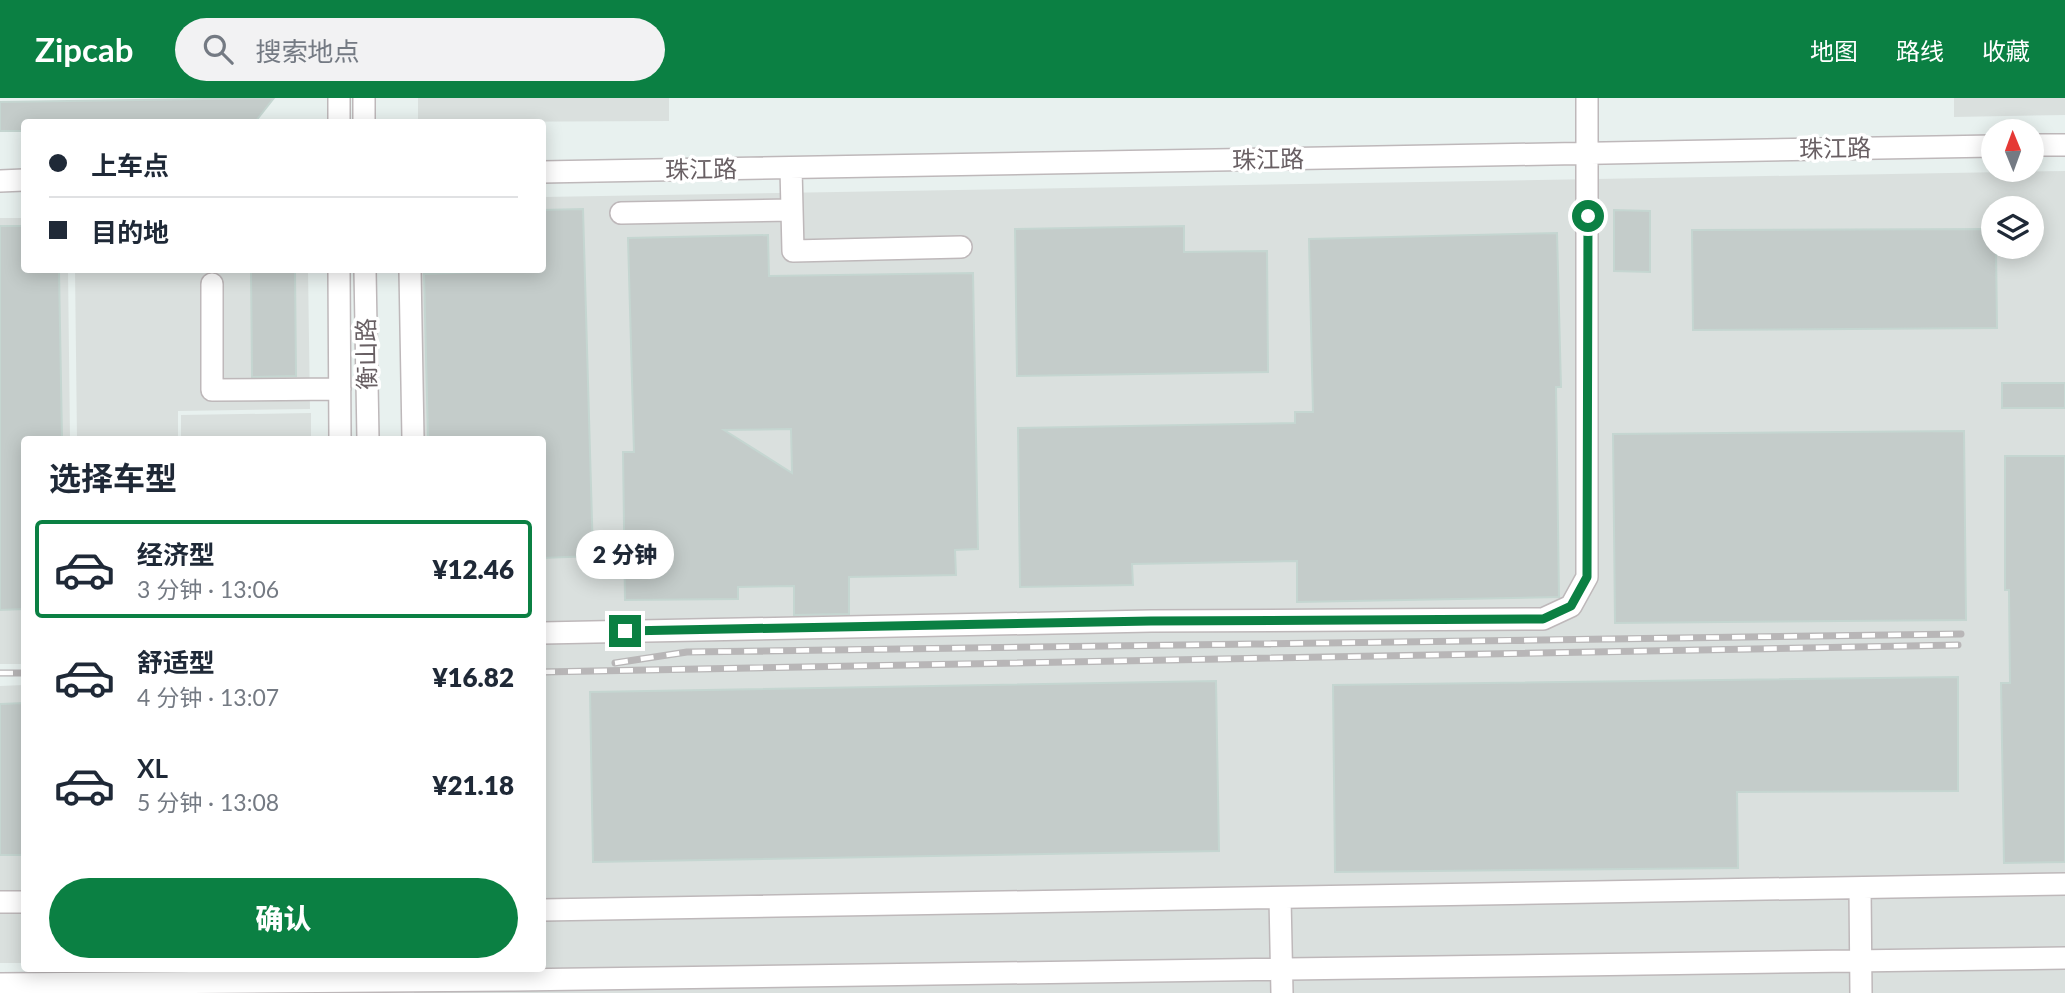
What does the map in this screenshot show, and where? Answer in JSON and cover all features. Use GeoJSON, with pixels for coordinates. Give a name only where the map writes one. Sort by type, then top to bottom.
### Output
{"type":"FeatureCollection","features":[{"type":"Feature","properties":{"kind":"street"},"geometry":{"type":"LineString","coordinates":[[339,98],[339,119]]}},
{"type":"Feature","properties":{"kind":"street"},"geometry":{"type":"LineString","coordinates":[[364,98],[364,119]]}},
{"type":"Feature","properties":{"kind":"street"},"geometry":{"type":"LineString","coordinates":[[546,633],[1151,621],[1543,619],[1571,606],[1587,577],[1587,98]]}},
{"type":"Feature","properties":{"kind":"street"},"geometry":{"type":"LineString","coordinates":[[2044,145],[2065,145]]}},
{"type":"Feature","properties":{"kind":"street","name":"珠江路"},"geometry":{"type":"LineString","coordinates":[[546,172],[1981,146]]}},
{"type":"Feature","properties":{"kind":"street"},"geometry":{"type":"LineString","coordinates":[[791,168],[793,250],[961,247]]}},
{"type":"Feature","properties":{"kind":"street"},"geometry":{"type":"LineString","coordinates":[[0,181],[21,180]]}},
{"type":"Feature","properties":{"kind":"street"},"geometry":{"type":"LineString","coordinates":[[621,213],[792,210]]}},
{"type":"Feature","properties":{"kind":"street","name":"衡山路"},"geometry":{"type":"LineString","coordinates":[[339,273],[340,436]]}},
{"type":"Feature","properties":{"kind":"street","name":"衡山路"},"geometry":{"type":"LineString","coordinates":[[365,273],[368,436]]}},
{"type":"Feature","properties":{"kind":"street"},"geometry":{"type":"LineString","coordinates":[[410,273],[413,436]]}},
{"type":"Feature","properties":{"kind":"street"},"geometry":{"type":"LineString","coordinates":[[212,284],[212,390],[340,388]]}},
{"type":"Feature","properties":{"kind":"street"},"geometry":{"type":"LineString","coordinates":[[546,910],[2065,884]]}},
{"type":"Feature","properties":{"kind":"street"},"geometry":{"type":"LineString","coordinates":[[1860,888],[1861,993]]}},
{"type":"Feature","properties":{"kind":"street"},"geometry":{"type":"LineString","coordinates":[[1280,898],[1282,993]]}},
{"type":"Feature","properties":{"kind":"street"},"geometry":{"type":"LineString","coordinates":[[0,902],[21,902]]}},
{"type":"Feature","properties":{"kind":"street"},"geometry":{"type":"LineString","coordinates":[[0,984],[514,980],[2065,958]]}},
{"type":"Feature","properties":{"kind":"shaded area"},"geometry":{"type":"Polygon","coordinates":[[[418,98],[669,98],[669,121],[418,119],[418,98]]]}},
{"type":"Feature","properties":{"kind":"shaded area"},"geometry":{"type":"Polygon","coordinates":[[[1954,98],[2065,98],[2065,115],[1954,117],[1954,98]]]}},
{"type":"Feature","properties":{"kind":"shaded area"},"geometry":{"type":"Polygon","coordinates":[[[2044,171],[2065,171],[2065,993],[414,993],[414,972],[546,972],[546,436],[405,436],[403,273],[546,273],[546,197],[1981,172],[1981,182],[2044,182],[2044,171]]]}},
{"type":"Feature","properties":{"kind":"shaded area"},"geometry":{"type":"Polygon","coordinates":[[[0,218],[21,218],[21,273],[68,273],[70,436],[21,436],[21,664],[0,664],[0,218]]]}},
{"type":"Feature","properties":{"kind":"shaded area"},"geometry":{"type":"Polygon","coordinates":[[[75,273],[308,273],[310,409],[178,411],[178,436],[77,436],[75,273]]]}},
{"type":"Feature","properties":{"kind":"shaded area"},"geometry":{"type":"Polygon","coordinates":[[[311,413],[311,436],[181,436],[181,415],[311,413]]]}},
{"type":"Feature","properties":{"kind":"shaded area"},"geometry":{"type":"Polygon","coordinates":[[[21,685],[21,963],[0,963],[0,686],[21,685]]]}},
{"type":"Feature","properties":{"kind":"building"},"geometry":{"type":"Polygon","coordinates":[[[274,98],[257,119],[21,119],[21,131],[0,131],[0,102],[274,98]]]}},
{"type":"Feature","properties":{"kind":"building"},"geometry":{"type":"Polygon","coordinates":[[[583,209],[593,556],[546,558],[546,436],[428,436],[424,274],[546,273],[546,210],[583,209]]]}},
{"type":"Feature","properties":{"kind":"building"},"geometry":{"type":"Polygon","coordinates":[[[1614,210],[1650,211],[1650,272],[1614,271],[1614,210]]]}},
{"type":"Feature","properties":{"kind":"building"},"geometry":{"type":"Polygon","coordinates":[[[0,226],[21,226],[21,273],[59,273],[62,436],[21,436],[21,609],[0,610],[0,226]]]}},
{"type":"Feature","properties":{"kind":"building"},"geometry":{"type":"Polygon","coordinates":[[[1184,226],[1184,252],[1267,251],[1268,372],[1017,376],[1015,229],[1184,226]]]}},
{"type":"Feature","properties":{"kind":"building"},"geometry":{"type":"Polygon","coordinates":[[[1981,229],[1981,259],[1996,259],[1997,328],[1693,330],[1692,230],[1981,229]]]}},
{"type":"Feature","properties":{"kind":"building"},"geometry":{"type":"Polygon","coordinates":[[[1557,233],[1561,387],[1556,387],[1559,597],[1297,602],[1297,561],[1132,564],[1133,585],[1020,587],[1018,428],[1295,423],[1295,412],[1313,412],[1309,239],[1557,233]]]}},
{"type":"Feature","properties":{"kind":"building"},"geometry":{"type":"Polygon","coordinates":[[[768,235],[769,276],[973,273],[978,549],[955,550],[956,575],[849,577],[849,614],[794,615],[794,586],[738,587],[738,599],[625,600],[623,452],[634,452],[628,238],[768,235]],[[791,429],[724,430],[792,473],[791,429]]]}},
{"type":"Feature","properties":{"kind":"building"},"geometry":{"type":"Polygon","coordinates":[[[251,273],[295,273],[296,376],[252,377],[251,273]]]}},
{"type":"Feature","properties":{"kind":"building"},"geometry":{"type":"Polygon","coordinates":[[[2002,383],[2065,383],[2065,408],[2002,408],[2002,383]]]}},
{"type":"Feature","properties":{"kind":"building"},"geometry":{"type":"Polygon","coordinates":[[[1964,431],[1966,620],[1615,623],[1613,434],[1964,431]]]}},
{"type":"Feature","properties":{"kind":"building"},"geometry":{"type":"Polygon","coordinates":[[[2005,456],[2065,456],[2065,862],[2004,863],[2001,683],[2010,683],[2009,590],[2005,590],[2005,456]]]}},
{"type":"Feature","properties":{"kind":"building"},"geometry":{"type":"Polygon","coordinates":[[[1958,677],[1958,791],[1737,792],[1738,868],[1335,872],[1333,685],[1958,677]]]}},
{"type":"Feature","properties":{"kind":"building"},"geometry":{"type":"Polygon","coordinates":[[[1216,681],[1219,851],[593,862],[590,692],[1216,681]]]}},
{"type":"Feature","properties":{"kind":"building"},"geometry":{"type":"Polygon","coordinates":[[[21,703],[21,855],[0,855],[0,704],[21,703]]]}},
{"type":"Feature","properties":{"kind":"railway"},"geometry":{"type":"LineString","coordinates":[[615,663],[687,652],[1961,634]]}},
{"type":"Feature","properties":{"kind":"railway"},"geometry":{"type":"LineString","coordinates":[[546,672],[1958,645]]}},
{"type":"Feature","properties":{"kind":"railway"},"geometry":{"type":"LineString","coordinates":[[0,673],[21,673]]}},
{"type":"Feature","properties":{"kind":"route"},"geometry":{"type":"LineString","coordinates":[[625,631],[1151,621],[1543,619],[1571,606],[1587,577],[1588,216]]}}]}
